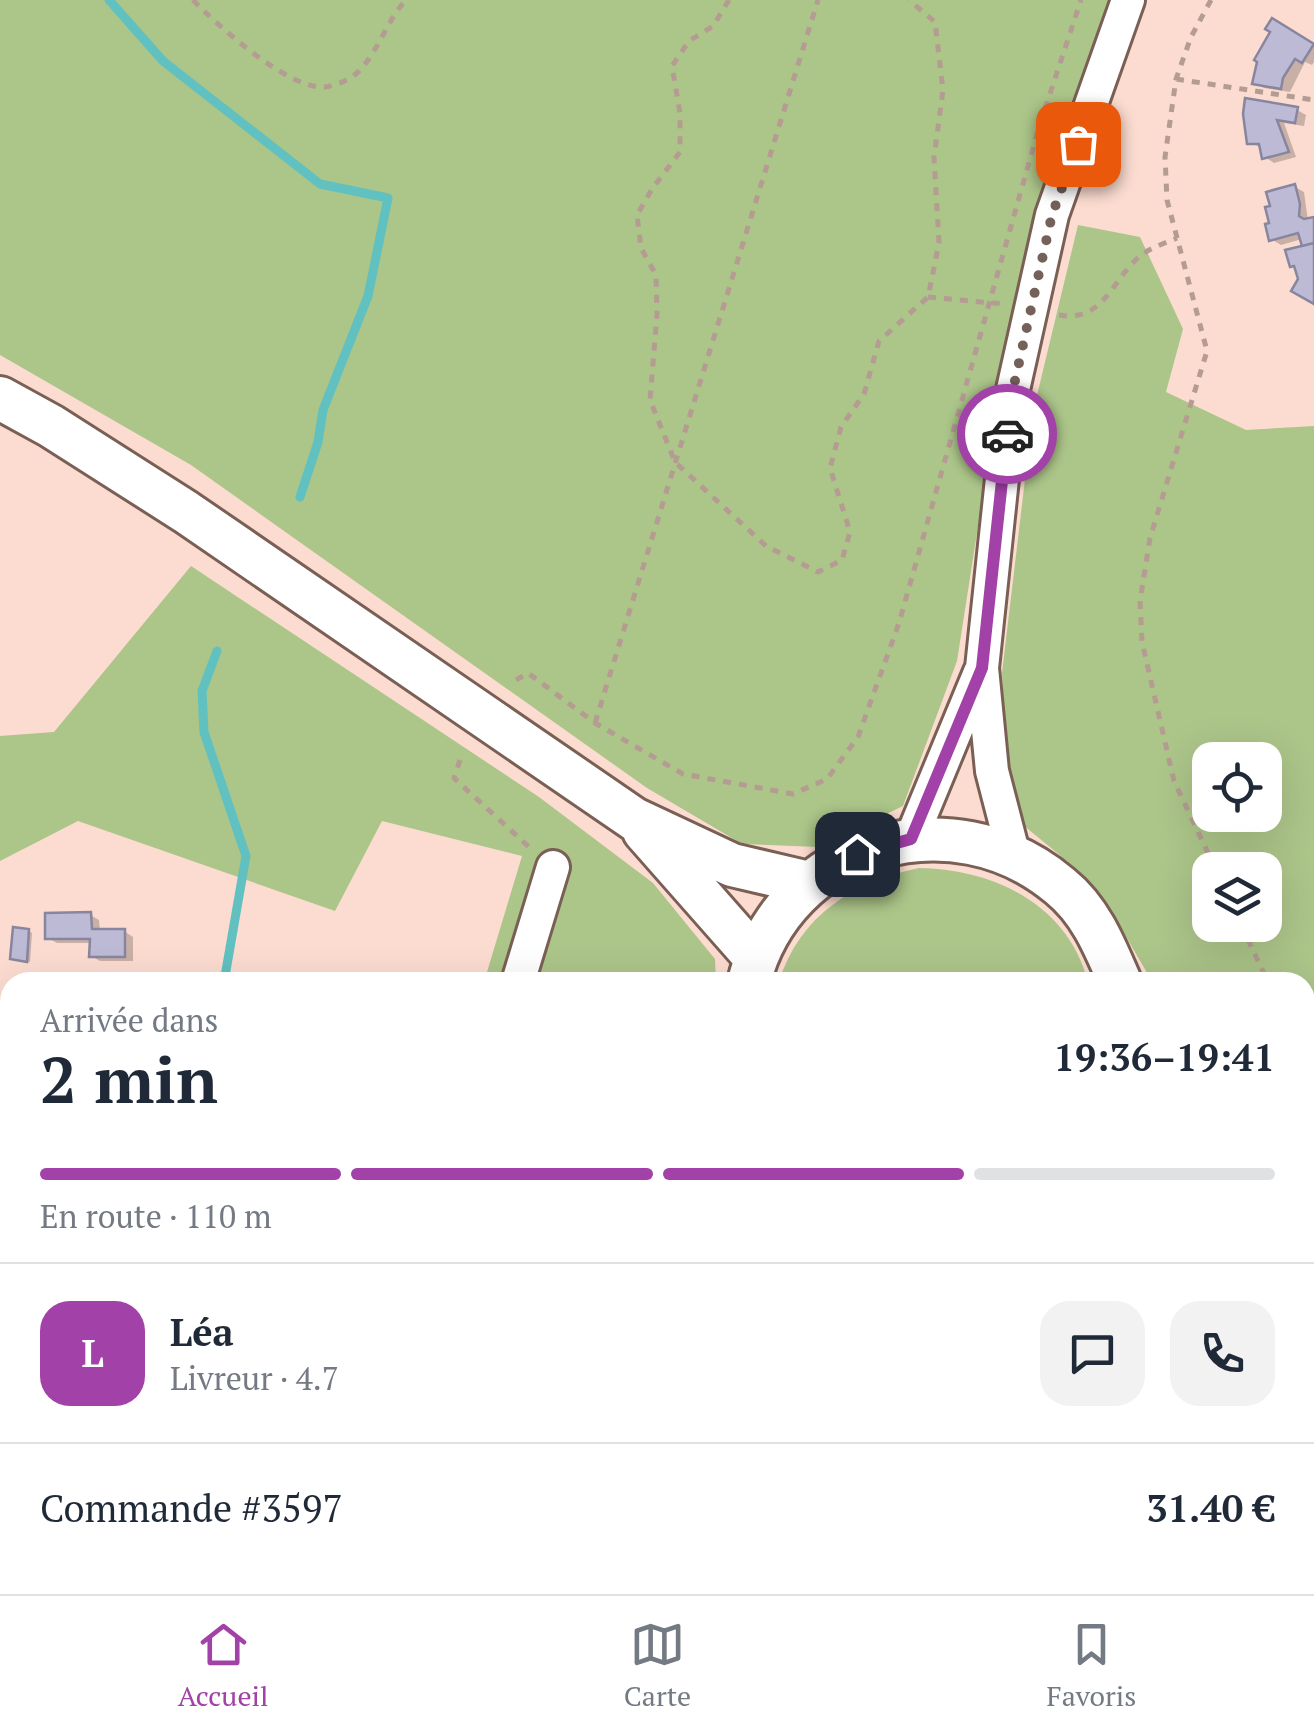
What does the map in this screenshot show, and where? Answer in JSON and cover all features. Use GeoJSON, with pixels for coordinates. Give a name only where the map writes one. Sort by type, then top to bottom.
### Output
{"type":"FeatureCollection","features":[{"type":"Feature","properties":{"kind":"main road"},"geometry":{"type":"LineString","coordinates":[[0,398],[186,512],[634,819],[732,865],[810,883]]}},
{"type":"Feature","properties":{"kind":"main road"},"geometry":{"type":"LineString","coordinates":[[634,819],[752,970],[778,917],[810,883],[857,854],[911,839],[964,840],[1014,856],[1062,887],[1098,930],[1116,972]]}},
{"type":"Feature","properties":{"kind":"street"},"geometry":{"type":"LineString","coordinates":[[1014,856],[992,771],[982,668],[1014,384],[1052,215],[1128,0]]}},
{"type":"Feature","properties":{"kind":"street"},"geometry":{"type":"LineString","coordinates":[[911,839],[982,668]]}},
{"type":"Feature","properties":{"kind":"street"},"geometry":{"type":"LineString","coordinates":[[521,972],[552,867]]}},
{"type":"Feature","properties":{"kind":"path"},"geometry":{"type":"LineString","coordinates":[[193,0],[211,19],[282,74],[323,88],[350,78],[406,0]]}},
{"type":"Feature","properties":{"kind":"path"},"geometry":{"type":"LineString","coordinates":[[729,0],[714,26],[688,42],[672,66],[680,113],[680,152],[637,215],[642,248],[656,276],[650,400],[676,462],[766,546],[818,572],[842,560],[850,532],[830,468],[841,427],[864,394],[879,341],[900,318],[928,297],[939,244],[934,157],[943,90],[935,22],[910,0]]}},
{"type":"Feature","properties":{"kind":"path"},"geometry":{"type":"LineString","coordinates":[[594,723],[818,0]]}},
{"type":"Feature","properties":{"kind":"path"},"geometry":{"type":"LineString","coordinates":[[516,680],[528,673],[594,723],[683,774],[793,794],[828,780],[858,737],[899,623],[1039,127],[1081,0]]}},
{"type":"Feature","properties":{"kind":"path"},"geometry":{"type":"LineString","coordinates":[[1208,852],[1174,781],[1142,642],[1140,601],[1150,538],[1207,351],[1167,200],[1165,157],[1176,78],[1190,37],[1211,0]]}},
{"type":"Feature","properties":{"kind":"path"},"geometry":{"type":"LineString","coordinates":[[1176,78],[1314,100]]}},
{"type":"Feature","properties":{"kind":"path"},"geometry":{"type":"LineString","coordinates":[[460,760],[454,778],[552,867]]}},
{"type":"Feature","properties":{"kind":"path"},"geometry":{"type":"LineString","coordinates":[[1249,942],[1263,972]]}},
{"type":"Feature","properties":{"kind":"green space"},"geometry":{"type":"Polygon","coordinates":[[[0,0],[1112,0],[1057,163],[1008,334],[957,661],[903,806],[818,847],[742,844],[647,788],[191,465],[0,355],[0,0]]]}},
{"type":"Feature","properties":{"kind":"green space"},"geometry":{"type":"Polygon","coordinates":[[[1078,225],[1140,237],[1183,329],[1166,392],[1246,430],[1314,426],[1314,972],[1146,972],[1107,904],[1078,870],[1023,825],[1008,789],[1002,673],[1033,412],[1078,225]]]}},
{"type":"Feature","properties":{"kind":"green space"},"geometry":{"type":"Polygon","coordinates":[[[191,566],[539,797],[653,883],[715,959],[716,972],[487,972],[522,856],[382,821],[335,911],[78,821],[0,861],[0,736],[54,732],[191,566]]]}},
{"type":"Feature","properties":{"kind":"green space"},"geometry":{"type":"Polygon","coordinates":[[[919,868],[947,870],[974,875],[1024,896],[1064,931],[1084,972],[783,972],[800,938],[832,905],[851,892],[919,868]]]}},
{"type":"Feature","properties":{"kind":"building"},"geometry":{"type":"Polygon","coordinates":[[[1272,18],[1314,44],[1302,63],[1295,59],[1281,89],[1252,84],[1257,62],[1254,60],[1270,32],[1265,29],[1272,18]]]}},
{"type":"Feature","properties":{"kind":"building"},"geometry":{"type":"Polygon","coordinates":[[[1245,98],[1298,107],[1295,123],[1277,120],[1289,152],[1262,159],[1259,144],[1247,144],[1245,98]]]}},
{"type":"Feature","properties":{"kind":"building"},"geometry":{"type":"Polygon","coordinates":[[[1295,184],[1299,216],[1314,217],[1314,243],[1302,246],[1298,233],[1269,241],[1265,207],[1270,206],[1266,192],[1295,184]]]}},
{"type":"Feature","properties":{"kind":"building"},"geometry":{"type":"Polygon","coordinates":[[[1314,243],[1314,304],[1291,291],[1298,279],[1285,250],[1314,243]]]}},
{"type":"Feature","properties":{"kind":"building"},"geometry":{"type":"Polygon","coordinates":[[[91,912],[92,929],[125,929],[125,957],[89,957],[90,939],[45,939],[45,913],[91,912]]]}},
{"type":"Feature","properties":{"kind":"building"},"geometry":{"type":"Polygon","coordinates":[[[13,927],[29,929],[27,962],[10,959],[13,927]]]}},
{"type":"Feature","properties":{"kind":"waterway"},"geometry":{"type":"LineString","coordinates":[[109,0],[163,61],[320,184],[388,198],[368,296],[323,410],[318,442],[300,497]]}},
{"type":"Feature","properties":{"kind":"waterway"},"geometry":{"type":"LineString","coordinates":[[217,651],[202,691],[204,732],[246,856],[226,972]]}},
{"type":"Feature","properties":{"kind":"way so far"},"geometry":{"type":"LineString","coordinates":[[1007,434],[1010,403],[1052,215],[1078,144]]}},
{"type":"Feature","properties":{"kind":"route"},"geometry":{"type":"LineString","coordinates":[[857,854],[911,839],[982,668],[1007,434]]}}]}
